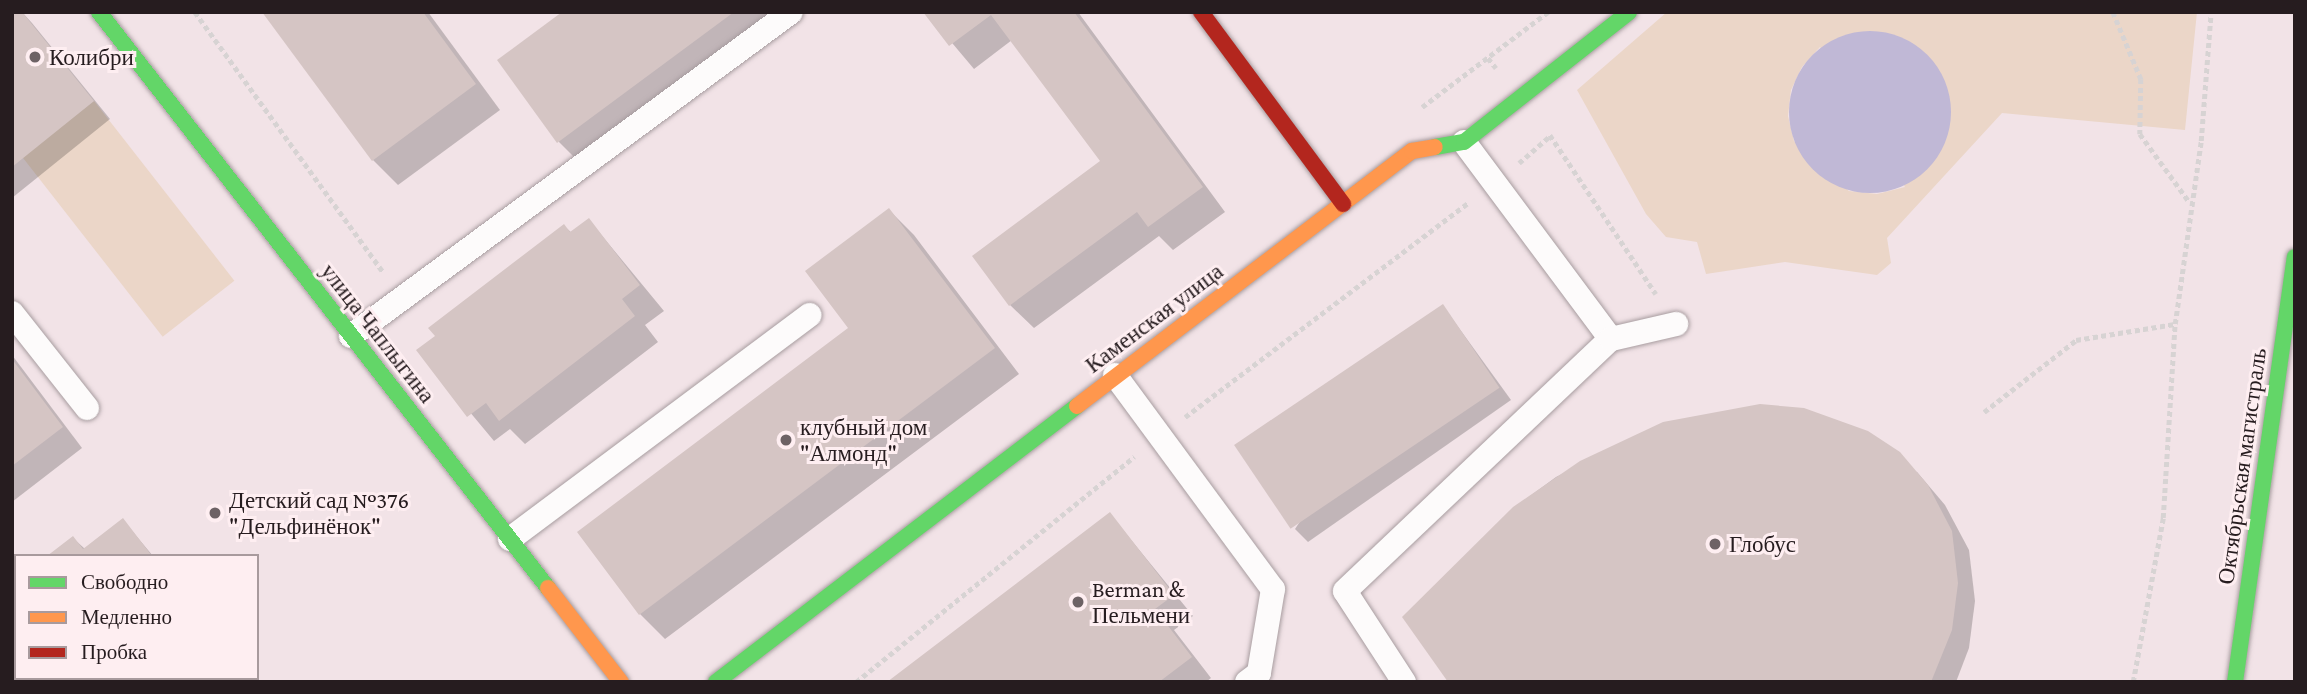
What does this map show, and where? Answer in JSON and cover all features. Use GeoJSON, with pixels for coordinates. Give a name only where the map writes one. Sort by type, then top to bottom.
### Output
{"type":"FeatureCollection","features":[{"type":"Feature","properties":{"kind":"street","name":"улица Чаплыгина"},"geometry":{"type":"LineString","coordinates":[[99,12],[621,682]]}},
{"type":"Feature","properties":{"kind":"street"},"geometry":{"type":"LineString","coordinates":[[1201,12],[1343,204]]}},
{"type":"Feature","properties":{"kind":"street","name":"Каменская улица"},"geometry":{"type":"LineString","coordinates":[[716,682],[1412,151],[1464,142],[1629,12]]}},
{"type":"Feature","properties":{"kind":"street","name":"Октябрьская магистраль"},"geometry":{"type":"LineString","coordinates":[[2235,682],[2295,257]]}},
{"type":"Feature","properties":{"kind":"lane"},"geometry":{"type":"LineString","coordinates":[[351,336],[791,12]]}},
{"type":"Feature","properties":{"kind":"lane"},"geometry":{"type":"LineString","coordinates":[[1464,142],[1497,181],[1611,340]]}},
{"type":"Feature","properties":{"kind":"lane"},"geometry":{"type":"LineString","coordinates":[[12,313],[87,408]]}},
{"type":"Feature","properties":{"kind":"lane"},"geometry":{"type":"LineString","coordinates":[[510,539],[809,315]]}},
{"type":"Feature","properties":{"kind":"lane"},"geometry":{"type":"LineString","coordinates":[[1404,682],[1345,591],[1611,340],[1676,324]]}},
{"type":"Feature","properties":{"kind":"lane"},"geometry":{"type":"LineString","coordinates":[[1115,375],[1273,589],[1259,673],[1247,682]]}},
{"type":"Feature","properties":{"kind":"path"},"geometry":{"type":"LineString","coordinates":[[195,12],[402,298]]}},
{"type":"Feature","properties":{"kind":"path"},"geometry":{"type":"LineString","coordinates":[[1412,113],[1548,12]]}},
{"type":"Feature","properties":{"kind":"path"},"geometry":{"type":"LineString","coordinates":[[2113,12],[2141,79],[2140,134],[2189,201]]}},
{"type":"Feature","properties":{"kind":"path"},"geometry":{"type":"LineString","coordinates":[[2133,682],[2164,518],[2175,324],[2189,201],[2200,141],[2211,12]]}},
{"type":"Feature","properties":{"kind":"path"},"geometry":{"type":"LineString","coordinates":[[1489,58],[1517,98],[1550,136],[1676,324]]}},
{"type":"Feature","properties":{"kind":"path"},"geometry":{"type":"LineString","coordinates":[[856,682],[1161,436],[1497,181],[1550,136]]}},
{"type":"Feature","properties":{"kind":"path"},"geometry":{"type":"LineString","coordinates":[[1984,412],[2076,340],[2175,324]]}},
{"type":"Feature","properties":{"kind":"shaded area"},"geometry":{"type":"Polygon","coordinates":[[[1667,12],[2197,12],[2185,130],[2002,113],[1887,238],[1891,263],[1877,275],[1785,262],[1706,274],[1697,242],[1666,237],[1646,214],[1577,90],[1667,12]],[[1820,47],[1802,67],[1791,90],[1788,116],[1794,141],[1849,191],[1877,194],[1905,187],[1820,47]]]}},
{"type":"Feature","properties":{"kind":"shaded area"},"geometry":{"type":"Polygon","coordinates":[[[1870,31],[1901,37],[1928,54],[1945,81],[1951,112],[1945,143],[1928,170],[1901,187],[1870,193],[1839,187],[1812,170],[1795,143],[1789,112],[1795,81],[1812,54],[1839,37],[1870,31]]]}},
{"type":"Feature","properties":{"kind":"shaded area"},"geometry":{"type":"Polygon","coordinates":[[[94,101],[234,281],[163,337],[22,157],[94,101]]]}},
{"type":"Feature","properties":{"kind":"building","name":"Колибри"},"geometry":{"type":"Polygon","coordinates":[[[12,12],[22,12],[94,101],[12,167],[12,12]]]}},
{"type":"Feature","properties":{"kind":"building"},"geometry":{"type":"Polygon","coordinates":[[[262,12],[423,12],[476,84],[372,161],[262,12]]]}},
{"type":"Feature","properties":{"kind":"building"},"geometry":{"type":"Polygon","coordinates":[[[562,12],[734,12],[557,143],[497,60],[562,12]]]}},
{"type":"Feature","properties":{"kind":"building"},"geometry":{"type":"Polygon","coordinates":[[[923,12],[1074,12],[1203,187],[1148,227],[1137,212],[1009,306],[972,256],[1100,161],[991,15],[949,46],[923,12]]]}},
{"type":"Feature","properties":{"kind":"building","name":"клубный дом \"Алмонд\""},"geometry":{"type":"Polygon","coordinates":[[[889,208],[995,348],[639,615],[577,532],[848,328],[805,271],[889,208]]]}},
{"type":"Feature","properties":{"kind":"building"},"geometry":{"type":"Polygon","coordinates":[[[589,218],[640,285],[622,299],[635,316],[499,421],[486,403],[467,417],[416,350],[435,336],[428,328],[564,224],[570,232],[589,218]]]}},
{"type":"Feature","properties":{"kind":"building"},"geometry":{"type":"Polygon","coordinates":[[[1443,304],[1499,388],[1291,529],[1234,445],[1443,304]]]}},
{"type":"Feature","properties":{"kind":"building"},"geometry":{"type":"Polygon","coordinates":[[[12,359],[63,427],[12,466],[12,359]]]}},
{"type":"Feature","properties":{"kind":"building","name":"Глобус"},"geometry":{"type":"Polygon","coordinates":[[[1760,404],[1804,408],[1868,431],[1900,452],[1928,485],[1952,531],[1958,583],[1952,630],[1931,682],[1448,682],[1402,617],[1513,507],[1580,461],[1663,422],[1760,404]]]}},
{"type":"Feature","properties":{"kind":"building","name":"Berman & Пельмени"},"geometry":{"type":"Polygon","coordinates":[[[1110,512],[1174,595],[1155,609],[1192,657],[1159,682],[887,682],[1110,512]]]}},
{"type":"Feature","properties":{"kind":"building"},"geometry":{"type":"Polygon","coordinates":[[[123,518],[150,554],[50,554],[73,536],[83,549],[123,518]]]}},
{"type":"Feature","properties":{"kind":"building"},"geometry":{"type":"Polygon","coordinates":[[[12,562],[14,612],[12,658],[12,562]]]}},
{"type":"Feature","properties":{"kind":"building"},"geometry":{"type":"Polygon","coordinates":[[[135,680],[244,680],[244,682],[135,680]]]}},
{"type":"Feature","properties":{"kind":"traffic: fast"},"geometry":{"type":"LineString","coordinates":[[99,12],[548,588]]}},
{"type":"Feature","properties":{"kind":"traffic: fast"},"geometry":{"type":"LineString","coordinates":[[1435,147],[1464,142],[1629,12]]}},
{"type":"Feature","properties":{"kind":"traffic: fast"},"geometry":{"type":"LineString","coordinates":[[2235,682],[2295,257]]}},
{"type":"Feature","properties":{"kind":"traffic: fast"},"geometry":{"type":"LineString","coordinates":[[716,682],[1077,406]]}},
{"type":"Feature","properties":{"kind":"traffic: slow"},"geometry":{"type":"LineString","coordinates":[[1077,406],[1412,151],[1435,147]]}},
{"type":"Feature","properties":{"kind":"traffic: slow"},"geometry":{"type":"LineString","coordinates":[[548,588],[621,682]]}},
{"type":"Feature","properties":{"kind":"traffic: jam"},"geometry":{"type":"LineString","coordinates":[[1201,12],[1343,204]]}},
{"type":"Feature","properties":{"kind":"place","name":"Колибри"},"geometry":{"type":"Point","coordinates":[35,57]}},
{"type":"Feature","properties":{"kind":"place","name":"клубный дом \"Алмонд\""},"geometry":{"type":"Point","coordinates":[786,440]}},
{"type":"Feature","properties":{"kind":"place","name":"Детский сад №376 \"Дельфинёнок\""},"geometry":{"type":"Point","coordinates":[215,513]}},
{"type":"Feature","properties":{"kind":"place","name":"Глобус"},"geometry":{"type":"Point","coordinates":[1715,544]}},
{"type":"Feature","properties":{"kind":"place","name":"Berman & Пельмени"},"geometry":{"type":"Point","coordinates":[1078,602]}}]}
